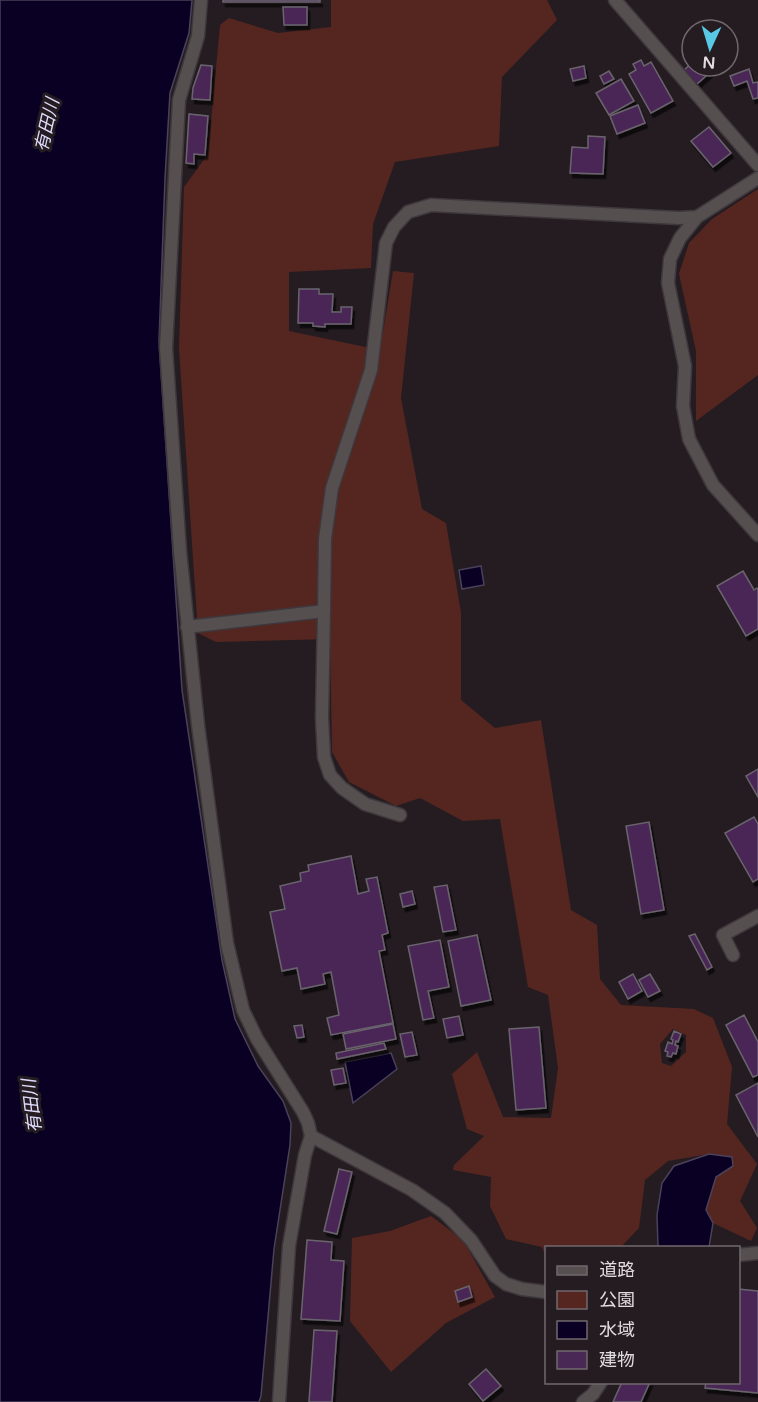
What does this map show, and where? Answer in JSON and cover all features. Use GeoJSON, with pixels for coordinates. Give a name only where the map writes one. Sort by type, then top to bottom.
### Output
{"type":"FeatureCollection","features":[{"type":"Feature","properties":{"kind":"street"},"geometry":{"type":"LineString","coordinates":[[201,0],[198,36],[179,100],[166,348],[187,627],[227,943],[243,1010],[256,1039],[303,1112],[311,1136],[305,1155],[289,1246],[279,1402]]}},
{"type":"Feature","properties":{"kind":"street"},"geometry":{"type":"LineString","coordinates":[[615,0],[758,165]]}},
{"type":"Feature","properties":{"kind":"street"},"geometry":{"type":"LineString","coordinates":[[758,178],[697,217],[680,238],[670,259],[668,283],[685,366],[683,406],[689,438],[713,484],[758,535]]}},
{"type":"Feature","properties":{"kind":"street"},"geometry":{"type":"LineString","coordinates":[[400,815],[365,804],[342,788],[330,775],[324,757],[322,718],[325,539],[332,488],[370,370],[386,243],[394,227],[408,212],[431,205],[679,218],[697,217]]}},
{"type":"Feature","properties":{"kind":"street"},"geometry":{"type":"LineString","coordinates":[[187,627],[324,611]]}},
{"type":"Feature","properties":{"kind":"street"},"geometry":{"type":"LineString","coordinates":[[733,955],[723,935],[758,916]]}},
{"type":"Feature","properties":{"kind":"street"},"geometry":{"type":"LineString","coordinates":[[311,1136],[412,1190],[445,1213],[471,1240],[495,1276],[506,1284],[545,1292]]}},
{"type":"Feature","properties":{"kind":"street"},"geometry":{"type":"LineString","coordinates":[[740,1255],[758,1253]]}},
{"type":"Feature","properties":{"kind":"street"},"geometry":{"type":"LineString","coordinates":[[583,1402],[600,1384]]}},
{"type":"Feature","properties":{"kind":"green space"},"geometry":{"type":"Polygon","coordinates":[[[331,0],[547,0],[557,20],[502,77],[499,146],[395,162],[373,224],[371,268],[289,272],[289,331],[380,350],[393,271],[414,273],[401,398],[422,509],[446,523],[461,613],[461,700],[495,728],[541,720],[571,910],[597,925],[600,979],[621,1005],[694,1009],[713,1018],[732,1067],[727,1124],[757,1164],[740,1201],[757,1228],[751,1241],[713,1223],[706,1210],[716,1177],[732,1157],[709,1154],[668,1161],[645,1180],[639,1228],[622,1246],[545,1246],[545,1255],[542,1247],[506,1239],[490,1206],[491,1177],[453,1170],[454,1165],[484,1136],[467,1129],[452,1074],[477,1052],[503,1117],[551,1118],[558,1068],[548,995],[528,987],[500,819],[463,821],[420,798],[396,806],[349,782],[332,752],[330,639],[216,642],[198,633],[179,348],[184,187],[208,154],[220,25],[229,18],[278,33],[331,27],[331,0]],[[673,1029],[660,1044],[662,1063],[671,1066],[686,1052],[686,1035],[673,1029]]]}},
{"type":"Feature","properties":{"kind":"green space"},"geometry":{"type":"Polygon","coordinates":[[[758,189],[758,375],[696,421],[696,351],[679,274],[689,243],[712,219],[758,189]]]}},
{"type":"Feature","properties":{"kind":"green space"},"geometry":{"type":"Polygon","coordinates":[[[431,1216],[463,1240],[495,1297],[446,1323],[391,1372],[350,1321],[352,1238],[390,1231],[431,1216]]]}},
{"type":"Feature","properties":{"kind":"water","name":"有田川"},"geometry":{"type":"Polygon","coordinates":[[[0,0],[192,0],[189,33],[170,93],[159,341],[182,690],[222,960],[235,1019],[258,1066],[283,1101],[291,1123],[290,1145],[274,1249],[259,1402],[0,1402],[0,0]]]}},
{"type":"Feature","properties":{"kind":"water"},"geometry":{"type":"Polygon","coordinates":[[[481,566],[484,585],[462,589],[459,570],[481,566]]]}},
{"type":"Feature","properties":{"kind":"water"},"geometry":{"type":"Polygon","coordinates":[[[391,1053],[397,1069],[353,1103],[345,1062],[391,1053]]]}},
{"type":"Feature","properties":{"kind":"water"},"geometry":{"type":"Polygon","coordinates":[[[709,1154],[732,1157],[733,1166],[716,1177],[706,1210],[713,1223],[709,1246],[658,1246],[657,1215],[662,1183],[674,1166],[709,1154]]]}},
{"type":"Feature","properties":{"kind":"building"},"geometry":{"type":"Polygon","coordinates":[[[223,0],[320,0],[320,2],[223,2],[223,0]]]}},
{"type":"Feature","properties":{"kind":"building"},"geometry":{"type":"Polygon","coordinates":[[[283,7],[307,7],[307,25],[284,25],[283,7]]]}},
{"type":"Feature","properties":{"kind":"building"},"geometry":{"type":"Polygon","coordinates":[[[641,60],[644,66],[651,62],[673,101],[651,113],[629,74],[636,70],[633,64],[641,60]]]}},
{"type":"Feature","properties":{"kind":"building"},"geometry":{"type":"Polygon","coordinates":[[[201,65],[212,66],[210,100],[192,99],[193,88],[201,65]]]}},
{"type":"Feature","properties":{"kind":"building"},"geometry":{"type":"Polygon","coordinates":[[[584,66],[586,78],[573,81],[570,69],[584,66]]]}},
{"type":"Feature","properties":{"kind":"building"},"geometry":{"type":"Polygon","coordinates":[[[749,69],[753,83],[758,82],[758,98],[753,99],[747,81],[734,86],[731,78],[740,78],[740,72],[749,69]]]}},
{"type":"Feature","properties":{"kind":"building"},"geometry":{"type":"Polygon","coordinates":[[[609,71],[614,79],[604,84],[600,76],[609,71]]]}},
{"type":"Feature","properties":{"kind":"building"},"geometry":{"type":"Polygon","coordinates":[[[690,78],[704,78],[696,85],[690,78]]]}},
{"type":"Feature","properties":{"kind":"building"},"geometry":{"type":"Polygon","coordinates":[[[621,79],[634,101],[609,115],[596,93],[621,79]]]}},
{"type":"Feature","properties":{"kind":"building"},"geometry":{"type":"Polygon","coordinates":[[[638,105],[645,123],[617,134],[610,116],[638,105]]]}},
{"type":"Feature","properties":{"kind":"building"},"geometry":{"type":"Polygon","coordinates":[[[189,114],[208,116],[205,155],[194,154],[194,164],[186,163],[189,114]]]}},
{"type":"Feature","properties":{"kind":"building"},"geometry":{"type":"Polygon","coordinates":[[[709,127],[731,153],[713,167],[691,141],[709,127]]]}},
{"type":"Feature","properties":{"kind":"building"},"geometry":{"type":"Polygon","coordinates":[[[588,136],[605,137],[603,174],[570,173],[572,147],[588,148],[588,136]]]}},
{"type":"Feature","properties":{"kind":"building"},"geometry":{"type":"Polygon","coordinates":[[[299,289],[319,289],[319,294],[333,294],[332,312],[341,312],[341,307],[352,307],[351,324],[325,324],[325,327],[313,326],[313,323],[298,323],[299,289]]]}},
{"type":"Feature","properties":{"kind":"building"},"geometry":{"type":"Polygon","coordinates":[[[743,571],[754,590],[757,588],[758,590],[758,629],[746,636],[717,586],[743,571]]]}},
{"type":"Feature","properties":{"kind":"building"},"geometry":{"type":"Polygon","coordinates":[[[758,769],[758,797],[746,776],[758,769]]]}},
{"type":"Feature","properties":{"kind":"building"},"geometry":{"type":"Polygon","coordinates":[[[754,817],[758,824],[758,879],[753,882],[725,833],[754,817]]]}},
{"type":"Feature","properties":{"kind":"building"},"geometry":{"type":"Polygon","coordinates":[[[649,822],[664,910],[641,914],[626,826],[649,822]]]}},
{"type":"Feature","properties":{"kind":"building"},"geometry":{"type":"Polygon","coordinates":[[[351,856],[358,894],[369,891],[366,879],[377,877],[388,933],[382,935],[385,950],[379,951],[393,1023],[331,1035],[327,1018],[339,1015],[331,972],[323,974],[325,984],[301,989],[297,968],[282,971],[270,912],[285,909],[280,886],[301,881],[300,873],[309,871],[308,865],[351,856]]]}},
{"type":"Feature","properties":{"kind":"building"},"geometry":{"type":"Polygon","coordinates":[[[447,885],[456,930],[443,932],[434,887],[447,885]]]}},
{"type":"Feature","properties":{"kind":"building"},"geometry":{"type":"Polygon","coordinates":[[[412,891],[415,904],[403,907],[400,894],[412,891]]]}},
{"type":"Feature","properties":{"kind":"building"},"geometry":{"type":"Polygon","coordinates":[[[695,934],[712,967],[707,970],[689,936],[695,934]]]}},
{"type":"Feature","properties":{"kind":"building"},"geometry":{"type":"Polygon","coordinates":[[[477,935],[491,1000],[461,1006],[448,941],[477,935]]]}},
{"type":"Feature","properties":{"kind":"building"},"geometry":{"type":"Polygon","coordinates":[[[440,940],[449,987],[428,991],[434,1018],[423,1020],[408,946],[440,940]]]}},
{"type":"Feature","properties":{"kind":"building"},"geometry":{"type":"Polygon","coordinates":[[[633,974],[642,991],[628,999],[619,982],[633,974]]]}},
{"type":"Feature","properties":{"kind":"building"},"geometry":{"type":"Polygon","coordinates":[[[650,974],[660,991],[648,997],[639,980],[650,974]]]}},
{"type":"Feature","properties":{"kind":"building"},"geometry":{"type":"Polygon","coordinates":[[[744,1015],[758,1042],[758,1075],[753,1077],[726,1025],[744,1015]]]}},
{"type":"Feature","properties":{"kind":"building"},"geometry":{"type":"Polygon","coordinates":[[[459,1016],[463,1035],[447,1038],[443,1019],[459,1016]]]}},
{"type":"Feature","properties":{"kind":"building"},"geometry":{"type":"Polygon","coordinates":[[[393,1024],[396,1039],[346,1049],[343,1034],[393,1024]]]}},
{"type":"Feature","properties":{"kind":"building"},"geometry":{"type":"Polygon","coordinates":[[[302,1025],[304,1037],[297,1038],[294,1026],[302,1025]]]}},
{"type":"Feature","properties":{"kind":"building"},"geometry":{"type":"Polygon","coordinates":[[[539,1027],[546,1108],[516,1110],[509,1029],[539,1027]]]}},
{"type":"Feature","properties":{"kind":"building"},"geometry":{"type":"Polygon","coordinates":[[[674,1031],[681,1034],[675,1045],[678,1046],[676,1054],[673,1053],[671,1057],[667,1056],[668,1052],[665,1051],[668,1042],[672,1044],[674,1031]]]}},
{"type":"Feature","properties":{"kind":"building"},"geometry":{"type":"Polygon","coordinates":[[[412,1032],[417,1055],[405,1057],[400,1034],[412,1032]]]}},
{"type":"Feature","properties":{"kind":"building"},"geometry":{"type":"Polygon","coordinates":[[[384,1043],[386,1049],[337,1059],[336,1053],[384,1043]]]}},
{"type":"Feature","properties":{"kind":"building"},"geometry":{"type":"Polygon","coordinates":[[[343,1068],[346,1083],[334,1085],[331,1070],[343,1068]]]}},
{"type":"Feature","properties":{"kind":"building"},"geometry":{"type":"Polygon","coordinates":[[[758,1083],[758,1137],[736,1095],[758,1083]]]}},
{"type":"Feature","properties":{"kind":"building"},"geometry":{"type":"Polygon","coordinates":[[[339,1169],[352,1172],[337,1234],[324,1231],[339,1169]]]}},
{"type":"Feature","properties":{"kind":"building"},"geometry":{"type":"Polygon","coordinates":[[[307,1240],[332,1242],[331,1260],[344,1261],[340,1321],[301,1319],[307,1240]]]}},
{"type":"Feature","properties":{"kind":"building"},"geometry":{"type":"Polygon","coordinates":[[[469,1286],[472,1297],[458,1302],[455,1291],[469,1286]]]}},
{"type":"Feature","properties":{"kind":"building"},"geometry":{"type":"Polygon","coordinates":[[[740,1289],[758,1291],[758,1393],[705,1388],[706,1384],[740,1384],[740,1289]]]}},
{"type":"Feature","properties":{"kind":"building"},"geometry":{"type":"Polygon","coordinates":[[[314,1330],[337,1331],[332,1402],[309,1402],[314,1330]]]}},
{"type":"Feature","properties":{"kind":"building"},"geometry":{"type":"Polygon","coordinates":[[[486,1369],[501,1386],[483,1401],[469,1384],[486,1369]]]}},
{"type":"Feature","properties":{"kind":"building"},"geometry":{"type":"Polygon","coordinates":[[[621,1384],[649,1384],[641,1402],[613,1402],[621,1384]]]}}]}
